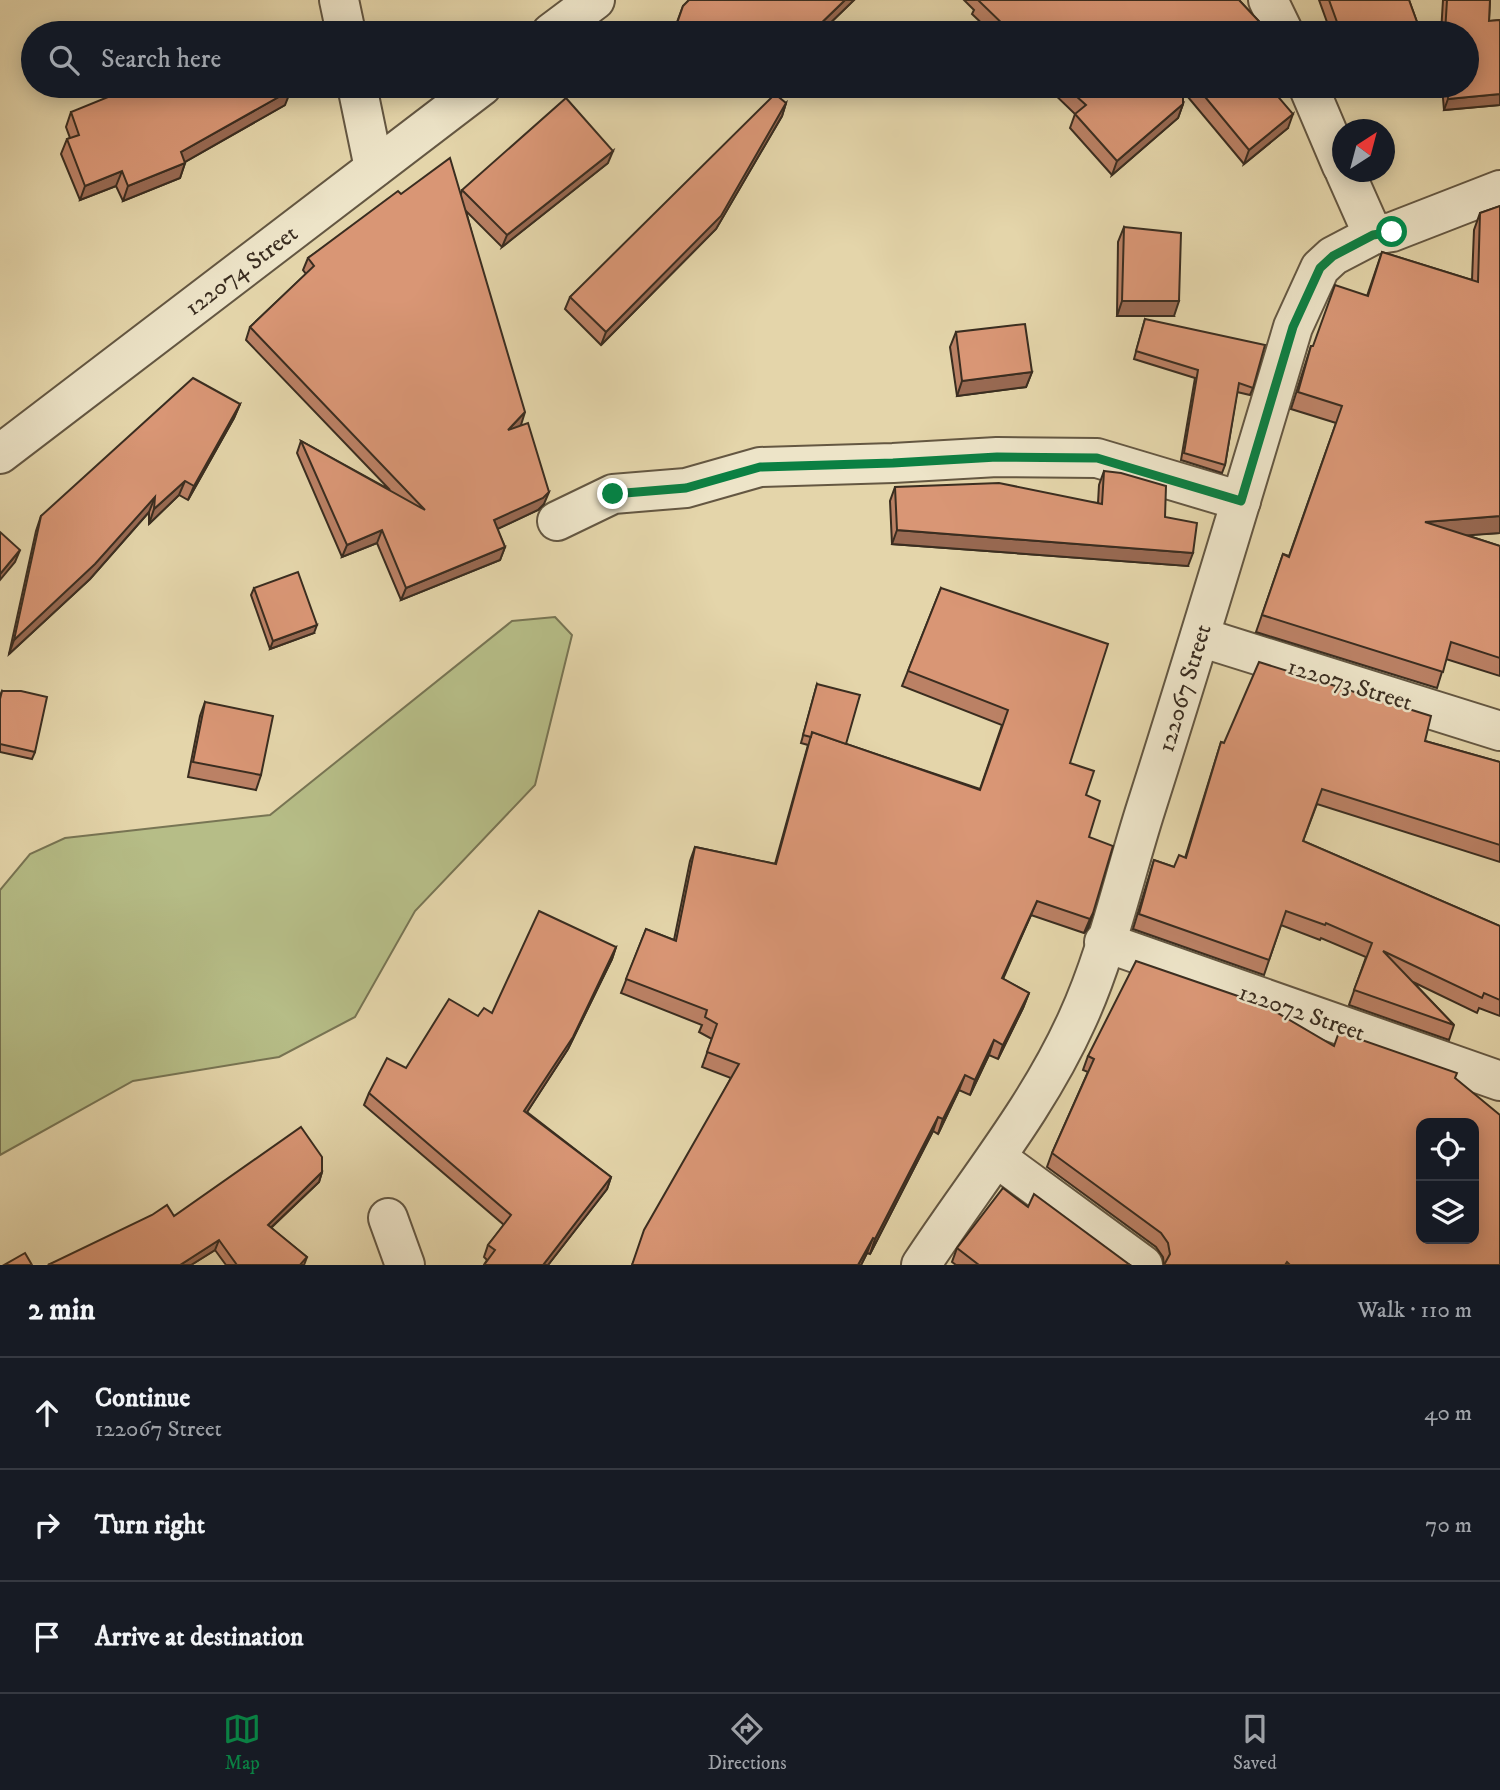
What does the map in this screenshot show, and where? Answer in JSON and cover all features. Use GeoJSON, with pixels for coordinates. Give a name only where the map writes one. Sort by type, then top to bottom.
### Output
{"type":"FeatureCollection","features":[{"type":"Feature","properties":{"kind":"street"},"geometry":{"type":"LineString","coordinates":[[339,0],[343,21]]}},
{"type":"Feature","properties":{"kind":"street"},"geometry":{"type":"LineString","coordinates":[[567,21],[595,0]]}},
{"type":"Feature","properties":{"kind":"street"},"geometry":{"type":"LineString","coordinates":[[1268,0],[1278,21]]}},
{"type":"Feature","properties":{"kind":"street"},"geometry":{"type":"LineString","coordinates":[[359,98],[374,168]]}},
{"type":"Feature","properties":{"kind":"street","name":"122074 Street"},"geometry":{"type":"LineString","coordinates":[[0,454],[466,98]]}},
{"type":"Feature","properties":{"kind":"street"},"geometry":{"type":"LineString","coordinates":[[1313,98],[1332,142]]}},
{"type":"Feature","properties":{"kind":"street"},"geometry":{"type":"LineString","coordinates":[[1349,182],[1373,235]]}},
{"type":"Feature","properties":{"kind":"street","name":"122067 Street"},"geometry":{"type":"LineString","coordinates":[[921,1265],[997,1158],[1045,1082],[1091,986],[1293,327],[1320,268],[1333,256],[1373,235],[1392,232],[1500,190]]}},
{"type":"Feature","properties":{"kind":"street"},"geometry":{"type":"LineString","coordinates":[[557,522],[613,494],[686,488],[760,467],[997,457],[1097,458],[1241,501]]}},
{"type":"Feature","properties":{"kind":"street","name":"122073 Street"},"geometry":{"type":"LineString","coordinates":[[1200,637],[1500,731]]}},
{"type":"Feature","properties":{"kind":"street","name":"122072 Street"},"geometry":{"type":"LineString","coordinates":[[1104,942],[1500,1081]]}},
{"type":"Feature","properties":{"kind":"street"},"geometry":{"type":"LineString","coordinates":[[997,1158],[1143,1265]]}},
{"type":"Feature","properties":{"kind":"street"},"geometry":{"type":"LineString","coordinates":[[388,1218],[405,1265]]}},
{"type":"Feature","properties":{"kind":"green space"},"geometry":{"type":"Polygon","coordinates":[[[555,617],[572,635],[535,785],[415,911],[355,1017],[279,1057],[133,1081],[0,1155],[0,890],[30,854],[65,838],[270,815],[512,621],[555,617]]]}},
{"type":"Feature","properties":{"kind":"building"},"geometry":{"type":"Polygon","coordinates":[[[689,0],[845,0],[823,21],[678,21],[683,6],[689,0]]]}},
{"type":"Feature","properties":{"kind":"building"},"geometry":{"type":"Polygon","coordinates":[[[978,0],[1239,0],[1259,21],[1000,21],[978,0]]]}},
{"type":"Feature","properties":{"kind":"building"},"geometry":{"type":"Polygon","coordinates":[[[1329,0],[1409,0],[1417,21],[1337,21],[1329,0]]]}},
{"type":"Feature","properties":{"kind":"building"},"geometry":{"type":"Polygon","coordinates":[[[1447,0],[1490,0],[1489,21],[1500,20],[1500,94],[1479,96],[1479,21],[1446,21],[1447,0]]]}},
{"type":"Feature","properties":{"kind":"building"},"geometry":{"type":"Polygon","coordinates":[[[105,98],[277,98],[181,152],[185,163],[128,186],[122,171],[85,186],[67,139],[79,135],[71,112],[105,98]]]}},
{"type":"Feature","properties":{"kind":"building"},"geometry":{"type":"Polygon","coordinates":[[[566,98],[613,151],[507,235],[462,190],[566,98]]]}},
{"type":"Feature","properties":{"kind":"building"},"geometry":{"type":"Polygon","coordinates":[[[771,98],[780,98],[786,103],[721,216],[606,332],[570,297],[771,98]]]}},
{"type":"Feature","properties":{"kind":"building"},"geometry":{"type":"Polygon","coordinates":[[[1078,98],[1183,98],[1183,104],[1117,161],[1075,114],[1086,105],[1078,98]]]}},
{"type":"Feature","properties":{"kind":"building"},"geometry":{"type":"Polygon","coordinates":[[[1206,98],[1279,98],[1293,114],[1249,150],[1206,98]]]}},
{"type":"Feature","properties":{"kind":"building"},"geometry":{"type":"Polygon","coordinates":[[[450,158],[525,412],[508,430],[528,423],[549,492],[543,498],[494,520],[505,547],[406,588],[382,530],[347,545],[301,441],[425,510],[250,327],[314,266],[308,258],[398,191],[401,194],[450,158]]]}},
{"type":"Feature","properties":{"kind":"building"},"geometry":{"type":"Polygon","coordinates":[[[1500,206],[1500,516],[1425,522],[1500,546],[1500,658],[1451,642],[1443,672],[1262,615],[1283,554],[1289,557],[1342,406],[1298,392],[1311,346],[1335,285],[1368,296],[1382,252],[1478,282],[1480,213],[1500,206]]]}},
{"type":"Feature","properties":{"kind":"building"},"geometry":{"type":"Polygon","coordinates":[[[1124,227],[1181,233],[1179,301],[1122,301],[1124,227]]]}},
{"type":"Feature","properties":{"kind":"building"},"geometry":{"type":"Polygon","coordinates":[[[1145,319],[1265,345],[1253,388],[1239,383],[1225,465],[1184,453],[1198,370],[1136,351],[1145,319]]]}},
{"type":"Feature","properties":{"kind":"building"},"geometry":{"type":"Polygon","coordinates":[[[1025,324],[1032,372],[962,381],[956,332],[1025,324]]]}},
{"type":"Feature","properties":{"kind":"building"},"geometry":{"type":"Polygon","coordinates":[[[193,378],[240,404],[194,486],[185,481],[154,509],[155,497],[95,564],[14,640],[41,516],[193,378]]]}},
{"type":"Feature","properties":{"kind":"building"},"geometry":{"type":"Polygon","coordinates":[[[1104,471],[1166,486],[1165,517],[1197,523],[1193,553],[897,530],[895,487],[999,483],[1102,504],[1104,471]]]}},
{"type":"Feature","properties":{"kind":"building"},"geometry":{"type":"Polygon","coordinates":[[[0,532],[20,550],[0,574],[0,532]]]}},
{"type":"Feature","properties":{"kind":"building"},"geometry":{"type":"Polygon","coordinates":[[[298,572],[317,625],[273,641],[254,588],[298,572]]]}},
{"type":"Feature","properties":{"kind":"building"},"geometry":{"type":"Polygon","coordinates":[[[941,588],[1108,644],[1070,763],[1094,771],[1086,795],[1100,801],[1089,837],[1113,846],[1093,913],[1090,919],[1037,901],[1002,978],[1029,993],[1003,1045],[994,1040],[975,1080],[965,1075],[943,1119],[938,1117],[875,1239],[873,1238],[858,1265],[632,1265],[644,1230],[739,1064],[707,1052],[717,1024],[705,1017],[707,1010],[626,979],[646,929],[676,941],[695,847],[776,864],[812,732],[980,790],[1008,710],[908,671],[941,588]]]}},
{"type":"Feature","properties":{"kind":"building"},"geometry":{"type":"Polygon","coordinates":[[[1259,662],[1431,716],[1425,741],[1500,762],[1500,845],[1322,789],[1303,841],[1500,926],[1500,1000],[1484,993],[1482,998],[1383,951],[1454,1025],[1354,990],[1372,943],[1326,923],[1325,925],[1286,911],[1269,960],[1139,914],[1154,860],[1174,867],[1179,855],[1186,858],[1221,742],[1224,743],[1259,662]]]}},
{"type":"Feature","properties":{"kind":"building"},"geometry":{"type":"Polygon","coordinates":[[[817,684],[860,695],[846,744],[812,732],[811,737],[803,735],[817,684]]]}},
{"type":"Feature","properties":{"kind":"building"},"geometry":{"type":"Polygon","coordinates":[[[2,691],[21,691],[47,697],[35,752],[0,744],[2,691]]]}},
{"type":"Feature","properties":{"kind":"building"},"geometry":{"type":"Polygon","coordinates":[[[205,702],[273,716],[261,775],[193,762],[205,702]]]}},
{"type":"Feature","properties":{"kind":"building"},"geometry":{"type":"Polygon","coordinates":[[[539,911],[616,947],[573,1037],[524,1111],[611,1177],[543,1265],[484,1265],[495,1250],[488,1245],[511,1215],[369,1093],[387,1058],[406,1068],[449,999],[478,1016],[484,1008],[492,1013],[539,911]]]}},
{"type":"Feature","properties":{"kind":"building"},"geometry":{"type":"Polygon","coordinates":[[[1136,961],[1264,1005],[1334,1046],[1339,1032],[1457,1073],[1455,1078],[1500,1115],[1500,1265],[1290,1265],[1287,1262],[1285,1265],[1164,1265],[1170,1254],[1168,1243],[1161,1233],[1052,1153],[1094,1059],[1088,1056],[1136,961]]]}},
{"type":"Feature","properties":{"kind":"building"},"geometry":{"type":"Polygon","coordinates":[[[301,1127],[322,1157],[322,1172],[268,1225],[307,1257],[300,1265],[237,1265],[219,1240],[180,1265],[48,1265],[152,1215],[167,1205],[174,1216],[301,1127]]]}},
{"type":"Feature","properties":{"kind":"building"},"geometry":{"type":"Polygon","coordinates":[[[1003,1188],[1028,1207],[1034,1194],[1130,1265],[979,1265],[957,1248],[1003,1188]]]}},
{"type":"Feature","properties":{"kind":"building"},"geometry":{"type":"Polygon","coordinates":[[[25,1253],[32,1265],[4,1265],[25,1253]]]}},
{"type":"Feature","properties":{"kind":"route"},"geometry":{"type":"LineString","coordinates":[[613,494],[686,488],[760,467],[997,457],[1097,458],[1241,501],[1293,327],[1320,268],[1333,256],[1373,235],[1392,232]]}}]}
